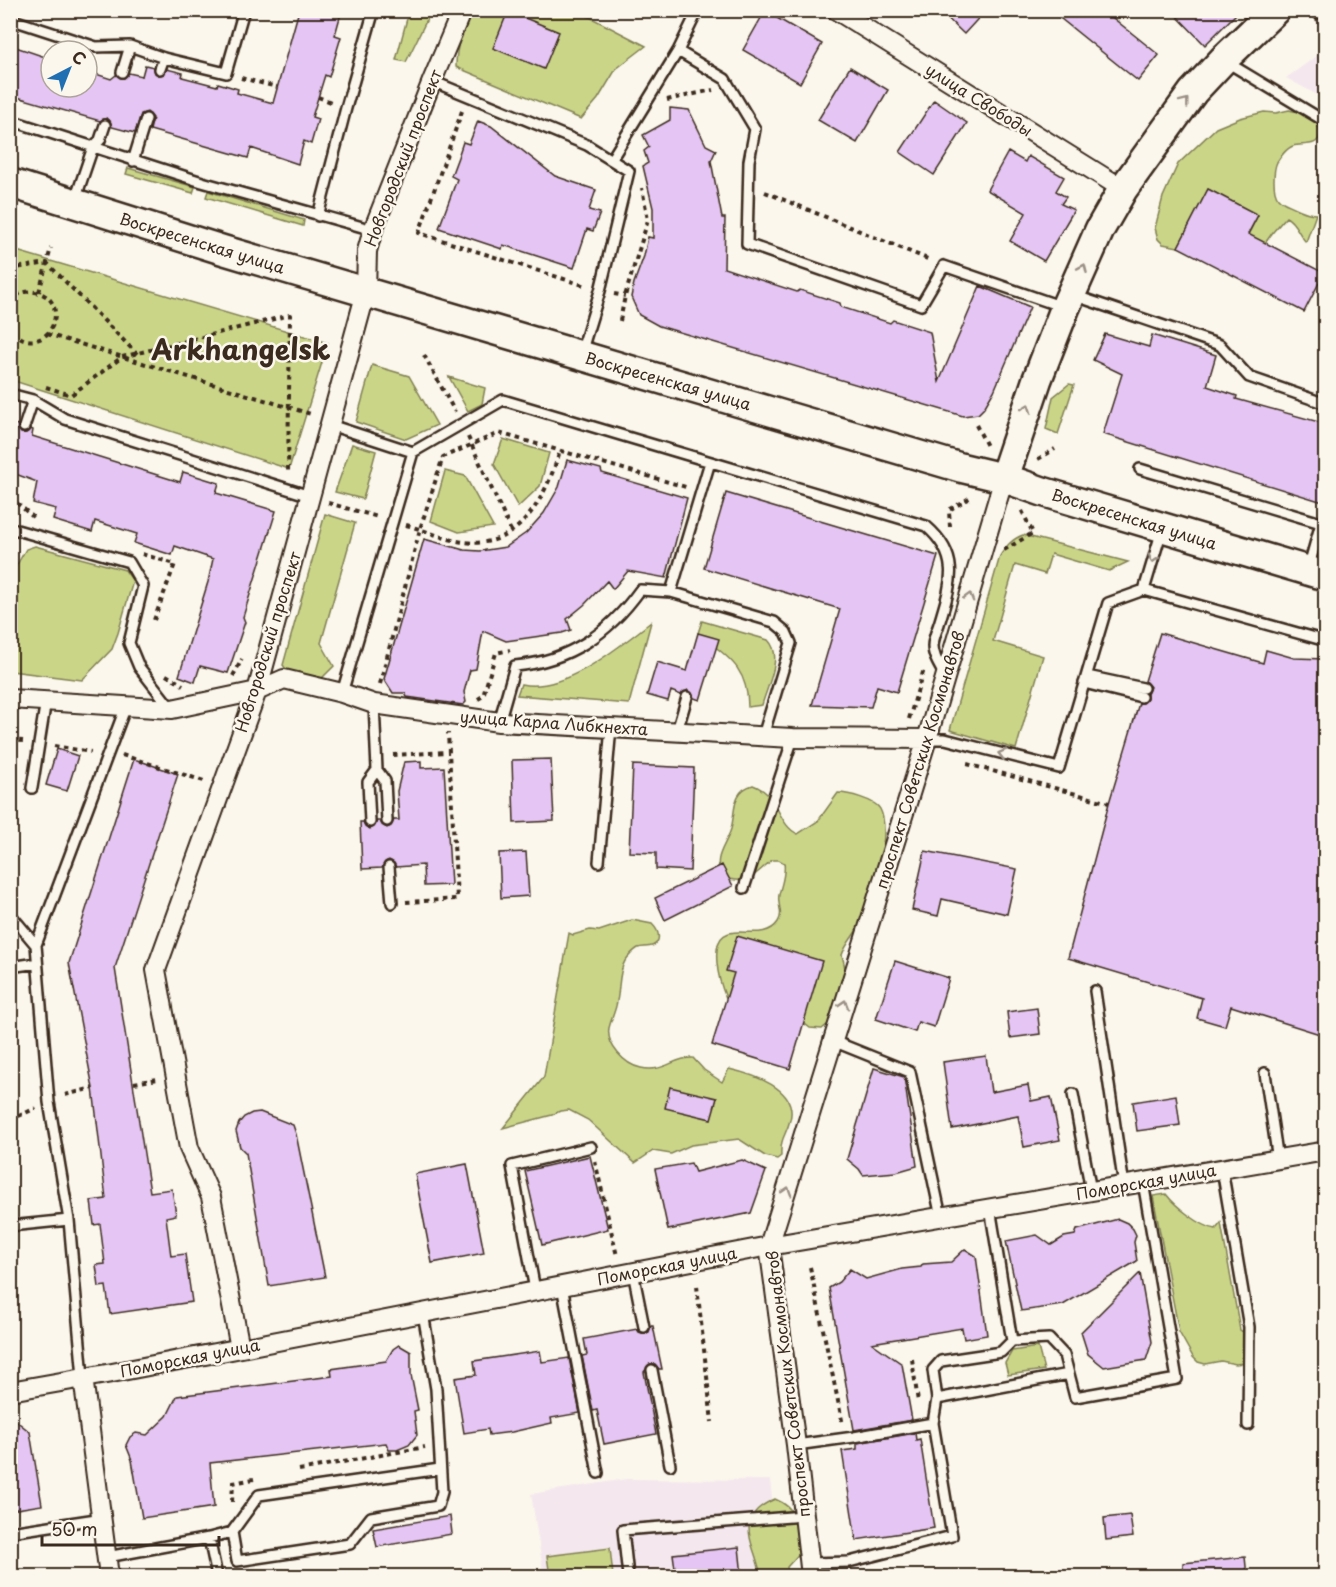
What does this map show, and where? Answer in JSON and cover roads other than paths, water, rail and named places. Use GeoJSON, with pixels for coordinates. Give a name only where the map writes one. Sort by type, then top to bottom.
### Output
{"type":"FeatureCollection","features":[{"type":"Feature","properties":{"kind":"main road","name":"проспект Советских Космонавтов"},"geometry":{"type":"LineString","coordinates":[[1004,478],[1037,380],[1068,301],[1100,229],[1123,189],[1193,92],[1275,10]]}},
{"type":"Feature","properties":{"kind":"main road","name":"Воскресенская улица"},"geometry":{"type":"LineString","coordinates":[[10,183],[580,356],[962,468],[1004,478],[1316,574]]}},
{"type":"Feature","properties":{"kind":"street","name":"Новгородский проспект"},"geometry":{"type":"LineString","coordinates":[[240,1348],[211,1197],[189,1148],[156,970],[257,691],[317,499],[326,421],[366,292],[367,251],[373,230],[462,10]]}},
{"type":"Feature","properties":{"kind":"street","name":"улица Свободы"},"geometry":{"type":"LineString","coordinates":[[836,10],[1123,189]]}},
{"type":"Feature","properties":{"kind":"street","name":"проспект Советских Космонавтов"},"geometry":{"type":"LineString","coordinates":[[810,1570],[796,1445],[769,1246],[927,740],[1004,478]]}},
{"type":"Feature","properties":{"kind":"street","name":"улица Карла Либкнехта"},"geometry":{"type":"LineString","coordinates":[[10,699],[172,709],[257,691],[284,679],[342,693],[374,704],[499,722],[793,738],[927,740]]}},
{"type":"Feature","properties":{"kind":"street","name":"Поморская улица"},"geometry":{"type":"LineString","coordinates":[[10,1391],[769,1246],[1326,1151]]}},
{"type":"Feature","properties":{"kind":"street"},"geometry":{"type":"LineString","coordinates":[[83,1377],[109,1576]]}},
{"type":"Feature","properties":{"kind":"lane"},"geometry":{"type":"LineString","coordinates":[[10,19],[96,47],[130,46],[164,58],[225,74],[244,10]]}},
{"type":"Feature","properties":{"kind":"lane"},"geometry":{"type":"LineString","coordinates":[[318,216],[374,10]]}},
{"type":"Feature","properties":{"kind":"lane"},"geometry":{"type":"LineString","coordinates":[[611,160],[678,51],[698,10]]}},
{"type":"Feature","properties":{"kind":"lane"},"geometry":{"type":"LineString","coordinates":[[123,72],[130,46]]}},
{"type":"Feature","properties":{"kind":"lane"},"geometry":{"type":"LineString","coordinates":[[678,51],[725,79],[755,129],[749,161],[747,244],[921,305],[944,266],[1220,345],[1249,376],[1326,404]]}},
{"type":"Feature","properties":{"kind":"lane"},"geometry":{"type":"LineString","coordinates":[[160,69],[164,58]]}},
{"type":"Feature","properties":{"kind":"lane"},"geometry":{"type":"LineString","coordinates":[[1223,60],[1326,122]]}},
{"type":"Feature","properties":{"kind":"lane"},"geometry":{"type":"LineString","coordinates":[[432,81],[587,145],[629,171],[600,291],[580,356]]}},
{"type":"Feature","properties":{"kind":"lane"},"geometry":{"type":"LineString","coordinates":[[133,161],[146,119]]}},
{"type":"Feature","properties":{"kind":"lane"},"geometry":{"type":"LineString","coordinates":[[10,120],[133,161],[373,230]]}},
{"type":"Feature","properties":{"kind":"lane"},"geometry":{"type":"LineString","coordinates":[[73,204],[93,147],[100,141],[105,125]]}},
{"type":"Feature","properties":{"kind":"lane"},"geometry":{"type":"LineString","coordinates":[[10,394],[33,400],[65,419],[317,499]]}},
{"type":"Feature","properties":{"kind":"lane"},"geometry":{"type":"LineString","coordinates":[[24,427],[33,400]]}},
{"type":"Feature","properties":{"kind":"lane"},"geometry":{"type":"LineString","coordinates":[[342,693],[413,452],[503,400],[926,526],[936,534],[949,557],[951,568],[951,582],[933,645],[936,659],[945,676]]}},
{"type":"Feature","properties":{"kind":"lane"},"geometry":{"type":"LineString","coordinates":[[326,421],[413,452]]}},
{"type":"Feature","properties":{"kind":"lane"},"geometry":{"type":"LineString","coordinates":[[671,592],[710,462]]}},
{"type":"Feature","properties":{"kind":"lane"},"geometry":{"type":"LineString","coordinates":[[1140,470],[1321,523],[1316,574]]}},
{"type":"Feature","properties":{"kind":"lane"},"geometry":{"type":"LineString","coordinates":[[10,528],[129,562],[144,586],[129,643],[139,667],[172,709]]}},
{"type":"Feature","properties":{"kind":"lane"},"geometry":{"type":"LineString","coordinates":[[1144,590],[1162,528]]}},
{"type":"Feature","properties":{"kind":"lane"},"geometry":{"type":"LineString","coordinates":[[499,722],[515,666],[556,657],[594,638],[626,610],[640,590],[671,592],[774,622],[786,632],[791,643],[763,736]]}},
{"type":"Feature","properties":{"kind":"lane"},"geometry":{"type":"LineString","coordinates":[[927,740],[945,739],[1059,768],[1108,603],[1144,590],[1326,641]]}},
{"type":"Feature","properties":{"kind":"lane"},"geometry":{"type":"LineString","coordinates":[[1085,679],[1142,692]]}},
{"type":"Feature","properties":{"kind":"lane"},"geometry":{"type":"LineString","coordinates":[[677,731],[687,697]]}},
{"type":"Feature","properties":{"kind":"lane"},"geometry":{"type":"LineString","coordinates":[[32,788],[46,700]]}},
{"type":"Feature","properties":{"kind":"lane"},"geometry":{"type":"LineString","coordinates":[[374,704],[377,770],[385,781],[387,821]]}},
{"type":"Feature","properties":{"kind":"lane"},"geometry":{"type":"LineString","coordinates":[[83,1377],[69,1220],[49,1102],[36,945],[127,706]]}},
{"type":"Feature","properties":{"kind":"lane"},"geometry":{"type":"LineString","coordinates":[[599,862],[611,727]]}},
{"type":"Feature","properties":{"kind":"lane"},"geometry":{"type":"LineString","coordinates":[[744,888],[793,738]]}},
{"type":"Feature","properties":{"kind":"lane"},"geometry":{"type":"LineString","coordinates":[[370,822],[368,782],[377,770]]}},
{"type":"Feature","properties":{"kind":"lane"},"geometry":{"type":"LineString","coordinates":[[390,867],[392,903]]}},
{"type":"Feature","properties":{"kind":"lane"},"geometry":{"type":"LineString","coordinates":[[10,914],[36,945]]}},
{"type":"Feature","properties":{"kind":"lane"},"geometry":{"type":"LineString","coordinates":[[10,967],[37,963]]}},
{"type":"Feature","properties":{"kind":"lane"},"geometry":{"type":"LineString","coordinates":[[1095,991],[1124,1186]]}},
{"type":"Feature","properties":{"kind":"lane"},"geometry":{"type":"LineString","coordinates":[[833,1041],[910,1072],[941,1217]]}},
{"type":"Feature","properties":{"kind":"lane"},"geometry":{"type":"LineString","coordinates":[[1265,1073],[1278,1160]]}},
{"type":"Feature","properties":{"kind":"lane"},"geometry":{"type":"LineString","coordinates":[[1073,1094],[1091,1191]]}},
{"type":"Feature","properties":{"kind":"lane"},"geometry":{"type":"LineString","coordinates":[[536,1290],[512,1166],[591,1147]]}},
{"type":"Feature","properties":{"kind":"lane"},"geometry":{"type":"LineString","coordinates":[[1222,1169],[1249,1327],[1248,1425]]}},
{"type":"Feature","properties":{"kind":"lane"},"geometry":{"type":"LineString","coordinates":[[810,1570],[952,1536],[933,1423],[937,1399],[933,1370],[941,1361],[1001,1352],[1012,1341],[1049,1339],[1064,1354],[1075,1397],[1177,1379],[1143,1182]]}},
{"type":"Feature","properties":{"kind":"lane"},"geometry":{"type":"LineString","coordinates":[[990,1209],[1012,1341]]}},
{"type":"Feature","properties":{"kind":"lane"},"geometry":{"type":"LineString","coordinates":[[10,1226],[69,1220]]}},
{"type":"Feature","properties":{"kind":"lane"},"geometry":{"type":"LineString","coordinates":[[633,1272],[644,1327]]}},
{"type":"Feature","properties":{"kind":"lane"},"geometry":{"type":"LineString","coordinates":[[562,1286],[598,1473]]}},
{"type":"Feature","properties":{"kind":"lane"},"geometry":{"type":"LineString","coordinates":[[231,1532],[237,1561],[350,1544],[371,1517],[438,1506],[442,1492],[436,1389],[423,1313]]}},
{"type":"Feature","properties":{"kind":"lane"},"geometry":{"type":"LineString","coordinates":[[652,1370],[670,1465]]}},
{"type":"Feature","properties":{"kind":"lane"},"geometry":{"type":"LineString","coordinates":[[937,1399],[1069,1374]]}},
{"type":"Feature","properties":{"kind":"lane"},"geometry":{"type":"LineString","coordinates":[[796,1445],[933,1423]]}},
{"type":"Feature","properties":{"kind":"lane"},"geometry":{"type":"LineString","coordinates":[[107,1557],[231,1532],[259,1495],[441,1469]]}},
{"type":"Feature","properties":{"kind":"lane"},"geometry":{"type":"LineString","coordinates":[[628,1576],[623,1530],[804,1516]]}},
{"type":"Feature","properties":{"kind":"lane"},"geometry":{"type":"LineString","coordinates":[[10,1532],[103,1518]]}},
{"type":"Feature","properties":{"kind":"lane"},"geometry":{"type":"LineString","coordinates":[[209,1538],[217,1576]]}},
{"type":"Feature","properties":{"kind":"district","name":"Arkhangelsk"},"geometry":{"type":"Point","coordinates":[241,350]}}]}
